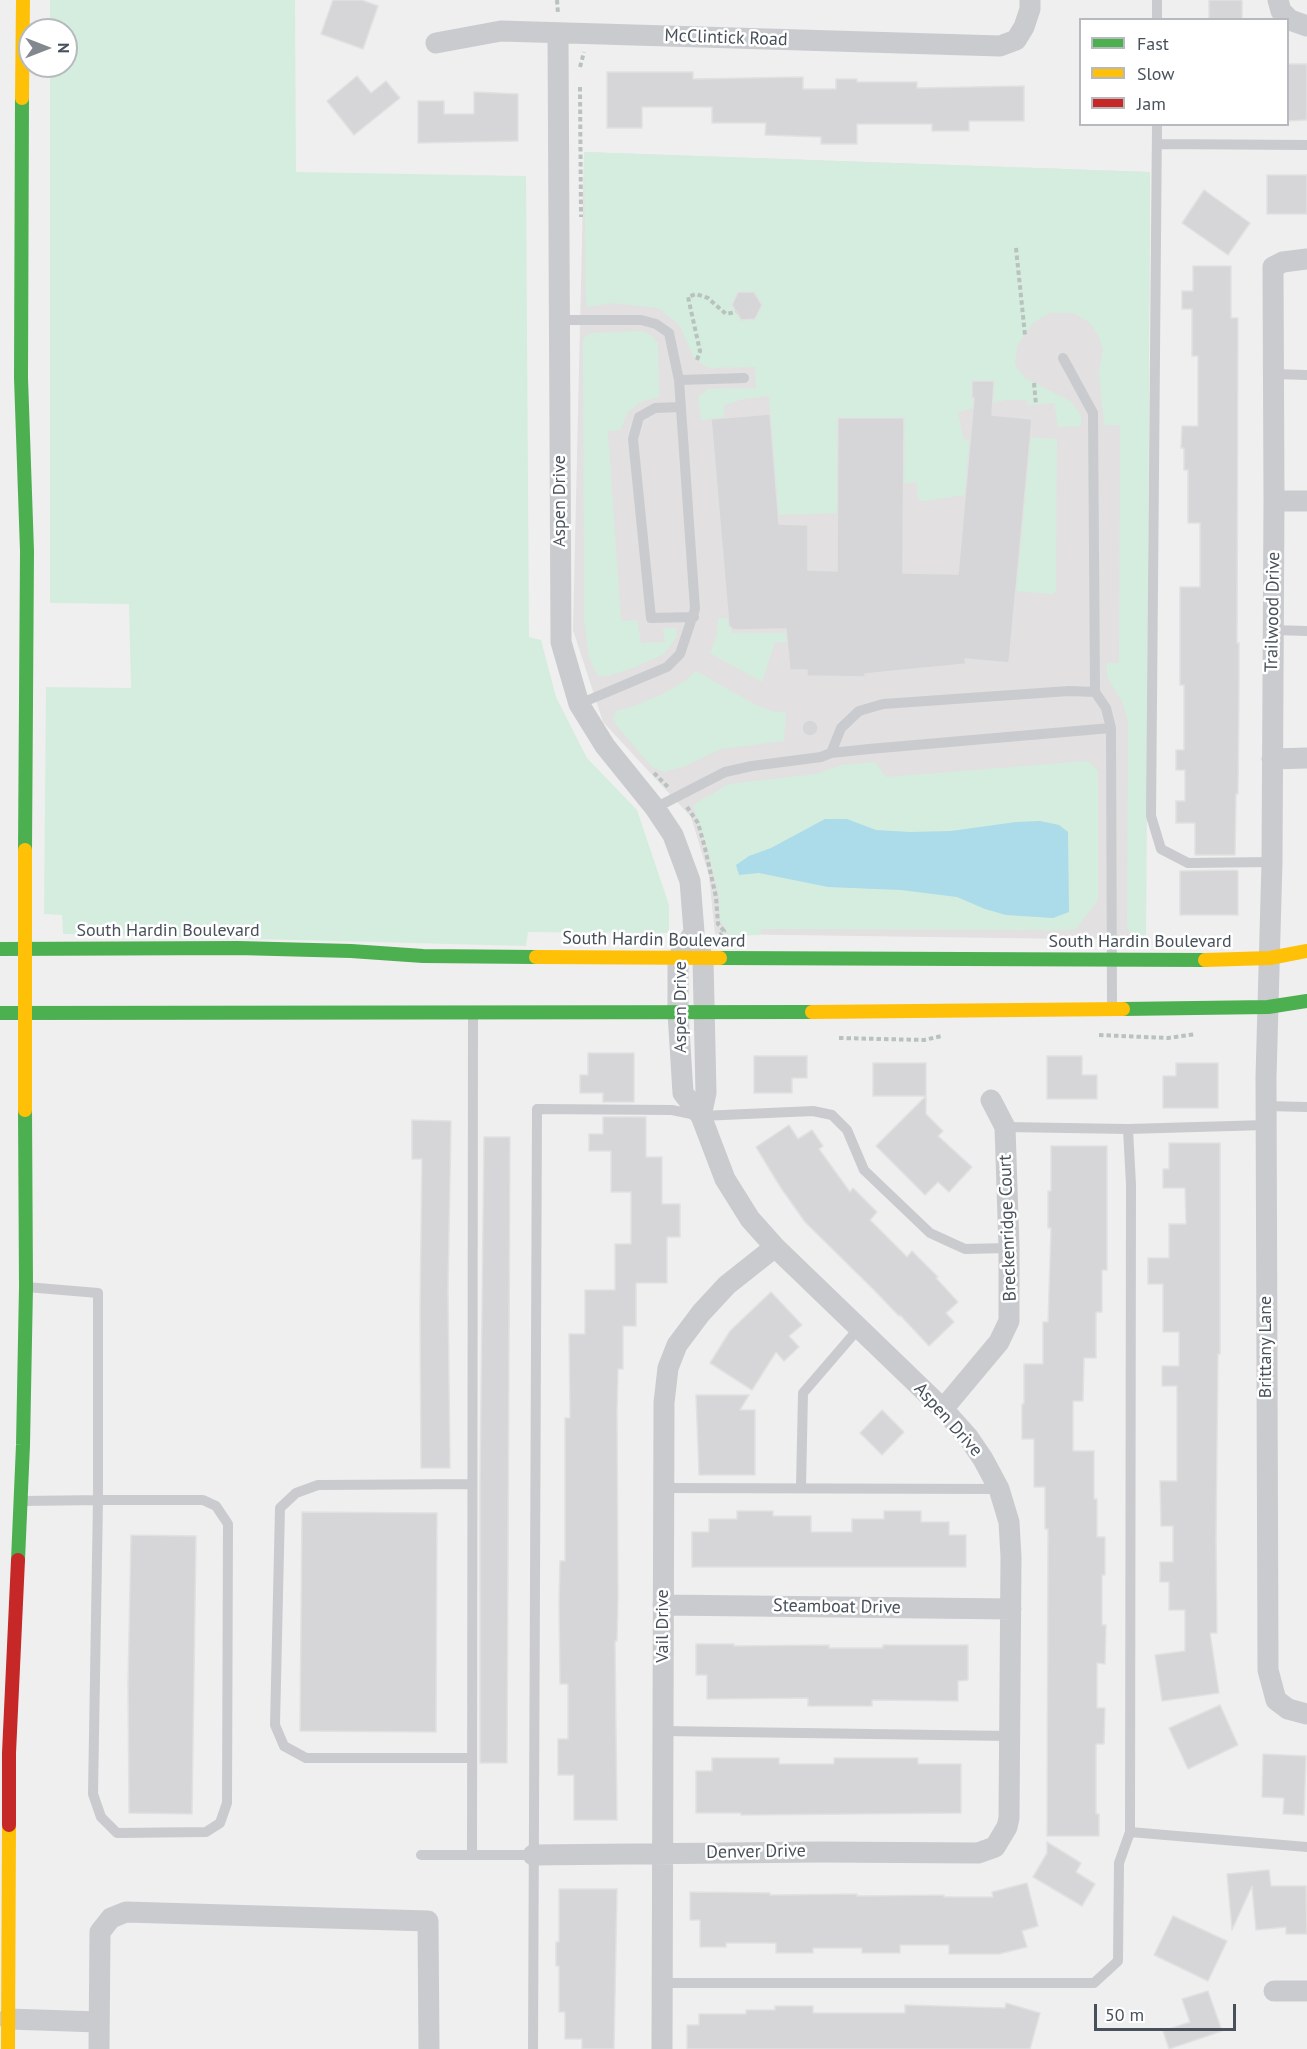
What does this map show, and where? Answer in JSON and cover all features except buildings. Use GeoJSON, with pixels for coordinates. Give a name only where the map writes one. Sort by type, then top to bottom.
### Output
{"type":"FeatureCollection","features":[{"type":"Feature","properties":{"kind":"main road"},"geometry":{"type":"LineString","coordinates":[[8,2049],[4,2019],[9,1753],[15,1501],[25,1381],[26,1287],[27,551],[21,378],[23,0]]}},
{"type":"Feature","properties":{"kind":"main road","name":"South Hardin Boulevard"},"geometry":{"type":"LineString","coordinates":[[0,949],[238,948],[351,951],[423,956],[678,958],[708,950],[1112,961],[1270,958],[1307,951]]}},
{"type":"Feature","properties":{"kind":"main road"},"geometry":{"type":"LineString","coordinates":[[0,1013],[704,1013],[1268,1007],[1307,1001]]}},
{"type":"Feature","properties":{"kind":"street","name":"McClintick Road"},"geometry":{"type":"LineString","coordinates":[[436,43],[501,31],[1000,46],[1016,40],[1024,27],[1030,9],[1030,0]]}},
{"type":"Feature","properties":{"kind":"street"},"geometry":{"type":"LineString","coordinates":[[1278,0],[1281,11],[1298,23]]}},
{"type":"Feature","properties":{"kind":"street","name":"Aspen Drive"},"geometry":{"type":"LineString","coordinates":[[558,34],[561,642],[579,704],[605,746],[655,808],[673,835],[690,881],[694,932],[708,950],[704,1013],[706,1093],[701,1116]]}},
{"type":"Feature","properties":{"kind":"street","name":"Trailwood Drive"},"geometry":{"type":"LineString","coordinates":[[1270,958],[1275,501],[1273,267],[1283,262],[1307,259]]}},
{"type":"Feature","properties":{"kind":"street"},"geometry":{"type":"LineString","coordinates":[[1275,501],[1307,501]]}},
{"type":"Feature","properties":{"kind":"street"},"geometry":{"type":"LineString","coordinates":[[1272,759],[1307,758]]}},
{"type":"Feature","properties":{"kind":"street","name":"Aspen Drive"},"geometry":{"type":"LineString","coordinates":[[694,932],[678,958],[682,1093],[701,1116],[725,1179],[750,1220],[775,1247],[943,1409],[968,1437],[999,1489],[1009,1522],[1011,1557],[1007,1827],[995,1847],[978,1853]]}},
{"type":"Feature","properties":{"kind":"street","name":"Brittany Lane"},"geometry":{"type":"LineString","coordinates":[[1270,958],[1266,1116],[1268,1670],[1276,1700],[1288,1709],[1307,1714]]}},
{"type":"Feature","properties":{"kind":"street","name":"Breckenridge Court"},"geometry":{"type":"LineString","coordinates":[[943,1409],[999,1342],[1009,1321],[1005,1127],[991,1100]]}},
{"type":"Feature","properties":{"kind":"street","name":"Vail Drive"},"geometry":{"type":"LineString","coordinates":[[662,2049],[664,1403],[668,1368],[677,1345],[701,1313],[727,1285],[775,1247]]}},
{"type":"Feature","properties":{"kind":"street","name":"Steamboat Drive"},"geometry":{"type":"LineString","coordinates":[[663,1605],[1011,1609]]}},
{"type":"Feature","properties":{"kind":"street","name":"Denver Drive"},"geometry":{"type":"LineString","coordinates":[[533,1855],[978,1853]]}},
{"type":"Feature","properties":{"kind":"street"},"geometry":{"type":"LineString","coordinates":[[99,2049],[100,1932],[111,1918],[126,1912],[428,1921],[429,2049]]}},
{"type":"Feature","properties":{"kind":"street"},"geometry":{"type":"LineString","coordinates":[[1274,1991],[1307,1991]]}},
{"type":"Feature","properties":{"kind":"street"},"geometry":{"type":"LineString","coordinates":[[4,2019],[99,2022]]}},
{"type":"Feature","properties":{"kind":"lane"},"geometry":{"type":"LineString","coordinates":[[1157,0],[1157,18]]}},
{"type":"Feature","properties":{"kind":"lane"},"geometry":{"type":"LineString","coordinates":[[1157,126],[1151,816],[1161,849],[1188,863],[1272,862]]}},
{"type":"Feature","properties":{"kind":"lane"},"geometry":{"type":"LineString","coordinates":[[1156,144],[1307,146]]}},
{"type":"Feature","properties":{"kind":"lane"},"geometry":{"type":"LineString","coordinates":[[559,320],[640,320],[656,324],[669,333],[679,380],[694,617],[680,654],[667,667],[579,704]]}},
{"type":"Feature","properties":{"kind":"lane"},"geometry":{"type":"LineString","coordinates":[[1063,358],[1094,412],[1095,692],[1106,708],[1112,728],[1112,1009]]}},
{"type":"Feature","properties":{"kind":"lane"},"geometry":{"type":"LineString","coordinates":[[1273,374],[1307,375]]}},
{"type":"Feature","properties":{"kind":"lane"},"geometry":{"type":"LineString","coordinates":[[679,380],[744,378]]}},
{"type":"Feature","properties":{"kind":"lane"},"geometry":{"type":"LineString","coordinates":[[680,407],[655,408],[639,417],[633,439],[651,618],[694,617]]}},
{"type":"Feature","properties":{"kind":"lane"},"geometry":{"type":"LineString","coordinates":[[1273,630],[1307,631]]}},
{"type":"Feature","properties":{"kind":"lane"},"geometry":{"type":"LineString","coordinates":[[831,753],[841,728],[859,711],[883,704],[1069,691],[1095,692]]}},
{"type":"Feature","properties":{"kind":"lane"},"geometry":{"type":"LineString","coordinates":[[655,808],[725,772],[780,761],[821,757],[831,753],[1112,728]]}},
{"type":"Feature","properties":{"kind":"lane"},"geometry":{"type":"LineString","coordinates":[[472,1855],[473,1013]]}},
{"type":"Feature","properties":{"kind":"lane"},"geometry":{"type":"LineString","coordinates":[[1005,1127],[1128,1129],[1266,1116],[1307,1107]]}},
{"type":"Feature","properties":{"kind":"lane"},"geometry":{"type":"LineString","coordinates":[[533,2049],[537,1109],[672,1110],[701,1116],[813,1111],[832,1115],[846,1130],[864,1170],[930,1233],[965,1249],[1009,1248]]}},
{"type":"Feature","properties":{"kind":"lane"},"geometry":{"type":"LineString","coordinates":[[662,1983],[1094,1983],[1118,1961],[1119,1863],[1130,1832],[1131,1185],[1128,1129]]}},
{"type":"Feature","properties":{"kind":"lane"},"geometry":{"type":"LineString","coordinates":[[15,1501],[98,1500],[203,1500],[216,1506],[228,1524],[227,1803],[220,1823],[206,1832],[117,1833],[101,1817],[93,1794],[98,1500],[98,1293],[26,1287]]}},
{"type":"Feature","properties":{"kind":"lane"},"geometry":{"type":"LineString","coordinates":[[801,1487],[803,1393],[859,1328]]}},
{"type":"Feature","properties":{"kind":"lane"},"geometry":{"type":"LineString","coordinates":[[472,1484],[318,1485],[297,1493],[280,1508],[275,1725],[284,1746],[306,1758],[472,1758]]}},
{"type":"Feature","properties":{"kind":"lane"},"geometry":{"type":"LineString","coordinates":[[664,1488],[999,1489]]}},
{"type":"Feature","properties":{"kind":"lane"},"geometry":{"type":"LineString","coordinates":[[663,1731],[1010,1736]]}},
{"type":"Feature","properties":{"kind":"lane"},"geometry":{"type":"LineString","coordinates":[[1130,1832],[1307,1847]]}},
{"type":"Feature","properties":{"kind":"lane"},"geometry":{"type":"LineString","coordinates":[[421,1855],[533,1855]]}},
{"type":"Feature","properties":{"kind":"path"},"geometry":{"type":"LineString","coordinates":[[580,228],[580,65],[584,53],[580,47],[583,34]]}},
{"type":"Feature","properties":{"kind":"path"},"geometry":{"type":"LineString","coordinates":[[1016,248],[1025,334]]}},
{"type":"Feature","properties":{"kind":"path"},"geometry":{"type":"LineString","coordinates":[[697,360],[700,351],[688,297],[696,294],[708,298],[726,314],[736,312]]}},
{"type":"Feature","properties":{"kind":"path"},"geometry":{"type":"LineString","coordinates":[[1035,383],[1036,405]]}},
{"type":"Feature","properties":{"kind":"path"},"geometry":{"type":"LineString","coordinates":[[653,771],[689,809],[698,823],[716,897],[718,924],[724,931],[708,950]]}},
{"type":"Feature","properties":{"kind":"shaded area"},"geometry":{"type":"Polygon","coordinates":[[[584,152],[1150,172],[1146,940],[715,934],[709,876],[691,817],[603,722],[573,630],[584,152]]]}},
{"type":"Feature","properties":{"kind":"green space"},"geometry":{"type":"Polygon","coordinates":[[[50,0],[295,0],[296,172],[526,176],[529,637],[541,640],[556,697],[587,758],[637,810],[669,905],[669,933],[528,932],[526,946],[63,934],[62,915],[44,914],[46,687],[131,688],[129,604],[50,603],[50,78],[78,78],[78,18],[50,18],[50,0]]]}},
{"type":"Feature","properties":{"kind":"green space"},"geometry":{"type":"Polygon","coordinates":[[[584,152],[1150,172],[1146,940],[1134,940],[1127,927],[1128,723],[1123,703],[1107,677],[1107,663],[1119,663],[1120,425],[1104,425],[1099,373],[1103,350],[1098,335],[1089,322],[1073,313],[1050,313],[1033,323],[1017,346],[1015,364],[1025,378],[1072,402],[1081,416],[1081,426],[1058,427],[1054,403],[1028,405],[1027,400],[1005,400],[958,412],[963,439],[970,441],[965,495],[923,501],[919,500],[916,482],[904,484],[904,418],[839,418],[838,513],[778,515],[769,396],[744,399],[724,405],[724,418],[701,420],[698,397],[708,389],[756,388],[755,367],[710,368],[703,365],[694,358],[680,326],[658,308],[613,303],[586,307],[584,152]]]}},
{"type":"Feature","properties":{"kind":"green space"},"geometry":{"type":"Polygon","coordinates":[[[641,331],[651,335],[658,343],[659,397],[640,402],[627,413],[621,430],[608,431],[621,621],[637,620],[641,643],[665,642],[663,628],[677,628],[676,638],[664,654],[608,676],[598,676],[589,658],[584,618],[583,339],[589,333],[641,331]]]}},
{"type":"Feature","properties":{"kind":"green space"},"geometry":{"type":"Polygon","coordinates":[[[1030,437],[1057,439],[1056,590],[1052,594],[1016,591],[1030,437]]]}},
{"type":"Feature","properties":{"kind":"green space"},"geometry":{"type":"Polygon","coordinates":[[[718,618],[728,618],[732,633],[787,633],[788,642],[775,642],[762,682],[710,653],[717,636],[718,618]]]}},
{"type":"Feature","properties":{"kind":"green space"},"geometry":{"type":"Polygon","coordinates":[[[696,671],[756,705],[775,712],[786,712],[784,741],[721,749],[685,766],[664,772],[652,767],[616,725],[613,717],[616,711],[663,694],[688,679],[696,671]]]}},
{"type":"Feature","properties":{"kind":"green space"},"geometry":{"type":"Polygon","coordinates":[[[1087,761],[1098,770],[1098,900],[1075,930],[761,929],[760,935],[730,936],[720,920],[719,894],[693,805],[729,784],[816,774],[842,765],[875,762],[886,777],[1087,761]]]}},
{"type":"Feature","properties":{"kind":"water"},"geometry":{"type":"Polygon","coordinates":[[[825,819],[847,819],[876,830],[910,832],[951,831],[1016,822],[1040,821],[1059,825],[1068,832],[1069,912],[1053,918],[1006,915],[957,897],[901,890],[828,887],[759,873],[739,875],[736,865],[749,856],[771,848],[825,819]]]}},
{"type":"Feature","properties":{"kind":"traffic: fast"},"geometry":{"type":"LineString","coordinates":[[22,98],[21,378],[27,551],[25,850]]}},
{"type":"Feature","properties":{"kind":"traffic: fast"},"geometry":{"type":"LineString","coordinates":[[0,949],[238,948],[351,951],[423,956],[536,957]]}},
{"type":"Feature","properties":{"kind":"traffic: fast"},"geometry":{"type":"LineString","coordinates":[[720,958],[1205,960]]}},
{"type":"Feature","properties":{"kind":"traffic: fast"},"geometry":{"type":"LineString","coordinates":[[1123,1009],[1268,1007],[1307,1001]]}},
{"type":"Feature","properties":{"kind":"traffic: fast"},"geometry":{"type":"LineString","coordinates":[[0,1013],[812,1012]]}},
{"type":"Feature","properties":{"kind":"traffic: fast"},"geometry":{"type":"LineString","coordinates":[[18,1560],[26,1287],[25,1110]]}},
{"type":"Feature","properties":{"kind":"traffic: slow"},"geometry":{"type":"LineString","coordinates":[[22,98],[23,0]]}},
{"type":"Feature","properties":{"kind":"traffic: slow"},"geometry":{"type":"LineString","coordinates":[[25,850],[25,1110]]}},
{"type":"Feature","properties":{"kind":"traffic: slow"},"geometry":{"type":"LineString","coordinates":[[1205,960],[1270,958],[1307,951]]}},
{"type":"Feature","properties":{"kind":"traffic: slow"},"geometry":{"type":"LineString","coordinates":[[536,957],[720,958]]}},
{"type":"Feature","properties":{"kind":"traffic: slow"},"geometry":{"type":"LineString","coordinates":[[812,1012],[1123,1009]]}},
{"type":"Feature","properties":{"kind":"traffic: slow"},"geometry":{"type":"LineString","coordinates":[[8,2049],[9,1825]]}},
{"type":"Feature","properties":{"kind":"traffic: jam"},"geometry":{"type":"LineString","coordinates":[[9,1825],[9,1753],[18,1560]]}}]}
